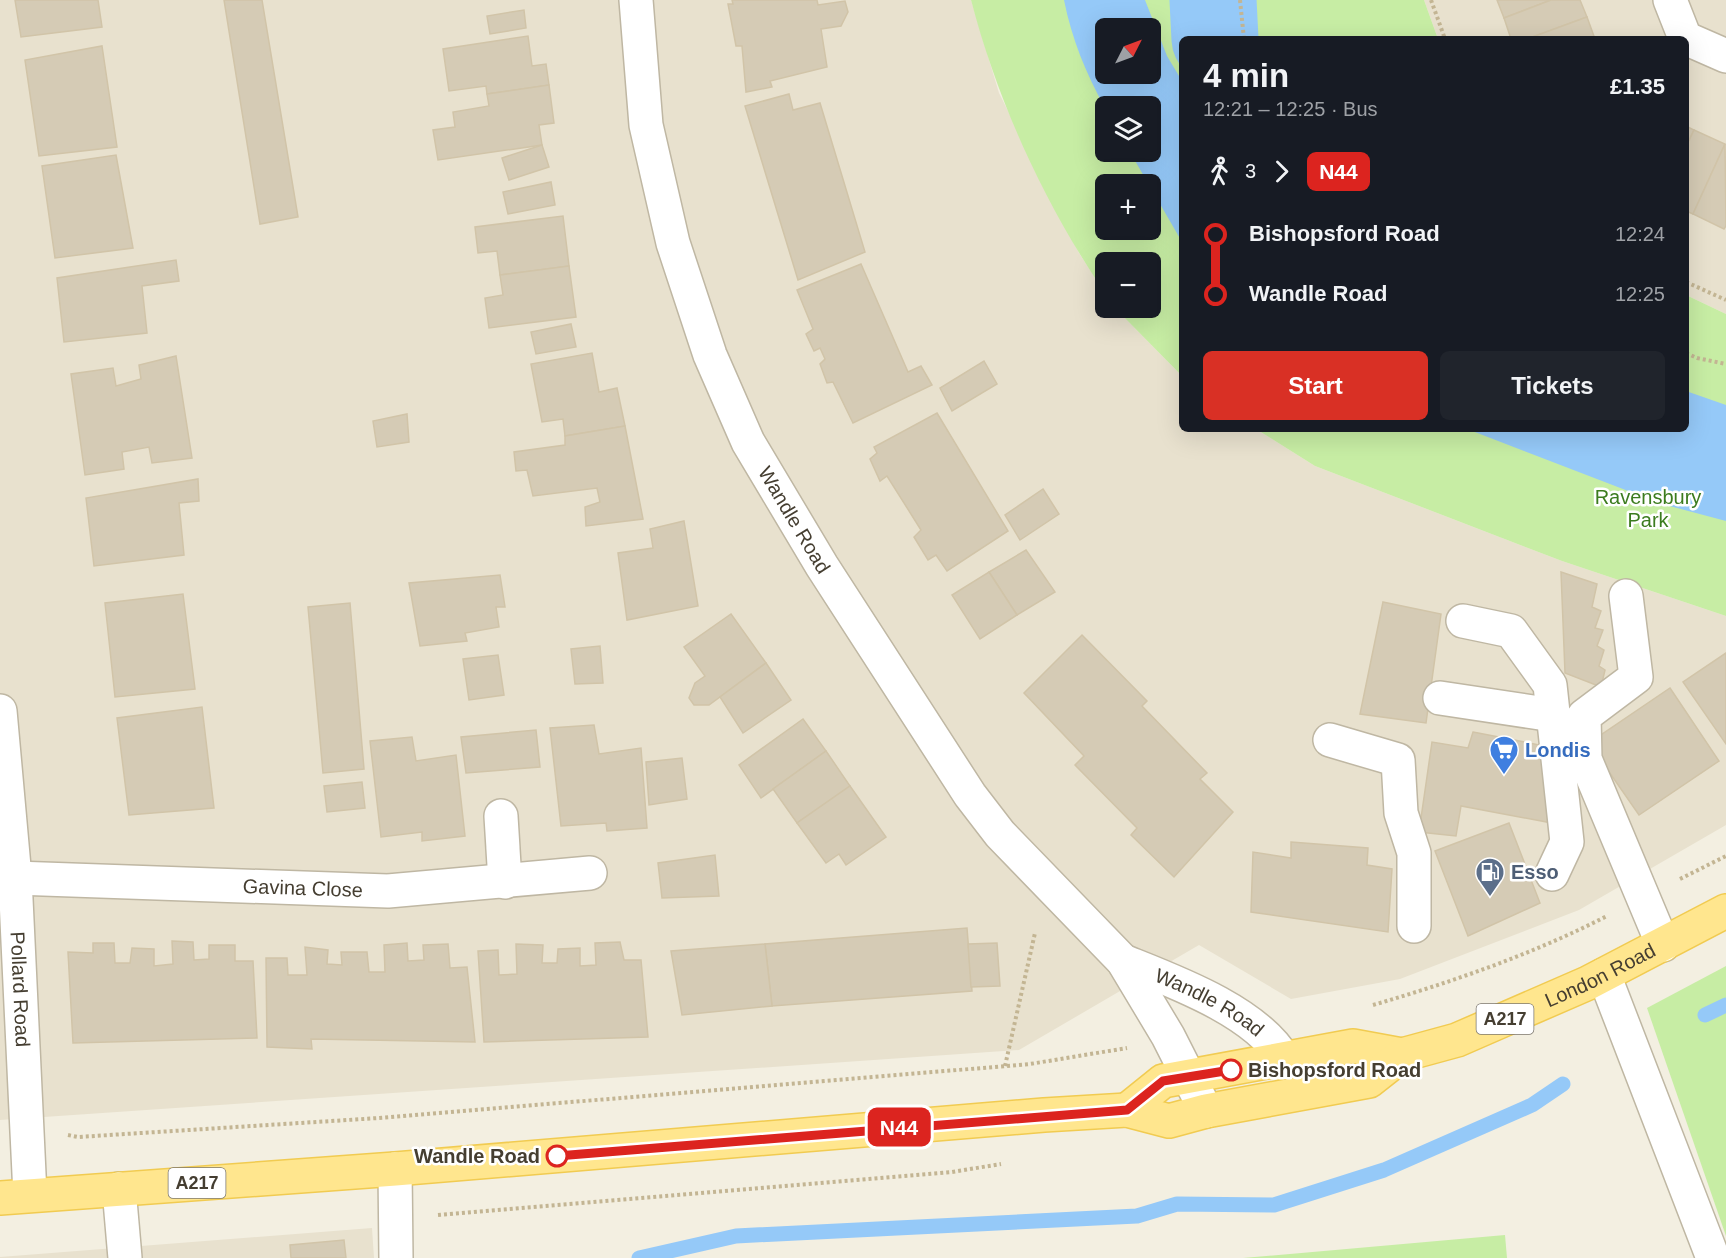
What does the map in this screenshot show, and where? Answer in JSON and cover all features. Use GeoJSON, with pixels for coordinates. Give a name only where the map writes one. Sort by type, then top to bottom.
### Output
{"type":"FeatureCollection","features":[{"type":"Feature","properties":{"kind":"main road","name":"London Road"},"geometry":{"type":"LineString","coordinates":[[1206,1112],[1369,1081],[1402,1055],[1456,1040],[1605,975],[1726,911]]}},
{"type":"Feature","properties":{"kind":"main road","name":"London Road"},"geometry":{"type":"LineString","coordinates":[[1284,1059],[1353,1046],[1402,1055]]}},
{"type":"Feature","properties":{"kind":"main road","name":"A217"},"geometry":{"type":"LineString","coordinates":[[1127,1110],[1163,1081],[1284,1059]]}},
{"type":"Feature","properties":{"kind":"main road","name":"A217"},"geometry":{"type":"LineString","coordinates":[[15,1196],[395,1169],[1127,1110],[1169,1121],[1206,1112]]}},
{"type":"Feature","properties":{"kind":"street","name":"Wandle Road"},"geometry":{"type":"LineString","coordinates":[[636,0],[646,125],[673,243],[710,355],[748,442],[829,576],[970,795],[1000,834],[1123,961],[1168,1036],[1206,1112]]}},
{"type":"Feature","properties":{"kind":"street"},"geometry":{"type":"LineString","coordinates":[[1670,0],[1684,36]]}},
{"type":"Feature","properties":{"kind":"street"},"geometry":{"type":"LineString","coordinates":[[1689,40],[1726,56]]}},
{"type":"Feature","properties":{"kind":"street"},"geometry":{"type":"LineString","coordinates":[[1626,596],[1636,677],[1584,716],[1585,759],[1664,945]]}},
{"type":"Feature","properties":{"kind":"street"},"geometry":{"type":"LineString","coordinates":[[1462,621],[1511,631],[1550,685],[1567,842],[1552,874]]}},
{"type":"Feature","properties":{"kind":"street"},"geometry":{"type":"LineString","coordinates":[[1440,698],[1553,715]]}},
{"type":"Feature","properties":{"kind":"street","name":"Pollard Road"},"geometry":{"type":"LineString","coordinates":[[0,711],[15,878],[15,1196]]}},
{"type":"Feature","properties":{"kind":"street"},"geometry":{"type":"LineString","coordinates":[[1330,740],[1398,760],[1401,813],[1414,853],[1414,926]]}},
{"type":"Feature","properties":{"kind":"street"},"geometry":{"type":"LineString","coordinates":[[501,816],[505,882]]}},
{"type":"Feature","properties":{"kind":"street","name":"Gavina Close"},"geometry":{"type":"LineString","coordinates":[[15,878],[388,891],[590,873]]}},
{"type":"Feature","properties":{"kind":"street","name":"Wandle Road"},"geometry":{"type":"LineString","coordinates":[[1123,961],[1192,988],[1275,1042],[1284,1059]]}},
{"type":"Feature","properties":{"kind":"street"},"geometry":{"type":"LineString","coordinates":[[1605,975],[1713,1258]]}},
{"type":"Feature","properties":{"kind":"street"},"geometry":{"type":"LineString","coordinates":[[395,1169],[396,1258]]}},
{"type":"Feature","properties":{"kind":"street"},"geometry":{"type":"LineString","coordinates":[[119,1189],[125,1258]]}},
{"type":"Feature","properties":{"kind":"path"},"geometry":{"type":"LineString","coordinates":[[1240,0],[1244,36]]}},
{"type":"Feature","properties":{"kind":"path"},"geometry":{"type":"LineString","coordinates":[[1431,0],[1444,36]]}},
{"type":"Feature","properties":{"kind":"path"},"geometry":{"type":"LineString","coordinates":[[1689,283],[1726,300]]}},
{"type":"Feature","properties":{"kind":"path"},"geometry":{"type":"LineString","coordinates":[[1689,354],[1697,358],[1726,364]]}},
{"type":"Feature","properties":{"kind":"path"},"geometry":{"type":"LineString","coordinates":[[1369,1006],[1423,990],[1572,934],[1726,856]]}},
{"type":"Feature","properties":{"kind":"path"},"geometry":{"type":"LineString","coordinates":[[1005,1066],[1039,918],[1060,898]]}},
{"type":"Feature","properties":{"kind":"path"},"geometry":{"type":"LineString","coordinates":[[67,1134],[78,1137],[379,1118],[1005,1066],[1132,1047]]}},
{"type":"Feature","properties":{"kind":"shaded area"},"geometry":{"type":"Polygon","coordinates":[[[0,0],[971,0],[999,93],[1079,253],[1095,278],[1095,318],[1125,318],[1179,373],[1179,432],[1261,432],[1315,466],[1562,561],[1726,616],[1726,825],[1579,910],[1400,979],[1291,999],[1199,945],[1019,1050],[0,1120],[0,0]]]}},
{"type":"Feature","properties":{"kind":"shaded area"},"geometry":{"type":"Polygon","coordinates":[[[1424,0],[1726,0],[1726,314],[1689,296],[1689,36],[1437,36],[1424,0]]]}},
{"type":"Feature","properties":{"kind":"shaded area"},"geometry":{"type":"Polygon","coordinates":[[[372,1228],[374,1258],[0,1258],[0,1257],[372,1228]]]}},
{"type":"Feature","properties":{"kind":"green space"},"geometry":{"type":"Polygon","coordinates":[[[971,0],[1424,0],[1437,36],[1179,36],[1179,373],[1125,318],[1161,318],[1161,252],[1095,252],[1095,278],[1043,189],[1009,115],[971,0]]]}},
{"type":"Feature","properties":{"kind":"green space","name":"Ravensbury Park"},"geometry":{"type":"Polygon","coordinates":[[[1689,296],[1726,314],[1726,616],[1562,561],[1315,466],[1261,432],[1689,432],[1689,296]]]}},
{"type":"Feature","properties":{"kind":"green space"},"geometry":{"type":"Polygon","coordinates":[[[1726,966],[1726,1236],[1647,1008],[1726,966]]]}},
{"type":"Feature","properties":{"kind":"green space"},"geometry":{"type":"Polygon","coordinates":[[[1505,1235],[1507,1258],[1243,1258],[1505,1235]]]}},
{"type":"Feature","properties":{"kind":"water"},"geometry":{"type":"Polygon","coordinates":[[[1064,0],[1145,0],[1152,18],[1095,18],[1095,84],[1161,84],[1161,41],[1179,76],[1179,237],[1161,206],[1161,174],[1143,174],[1136,162],[1161,162],[1161,96],[1099,96],[1080,56],[1064,0]]]}},
{"type":"Feature","properties":{"kind":"water"},"geometry":{"type":"Polygon","coordinates":[[[1689,392],[1726,405],[1726,521],[1662,504],[1475,432],[1689,432],[1689,392]]]}},
{"type":"Feature","properties":{"kind":"building"},"geometry":{"type":"Polygon","coordinates":[[[15,0],[98,0],[102,27],[21,37],[15,0]]]}},
{"type":"Feature","properties":{"kind":"building"},"geometry":{"type":"Polygon","coordinates":[[[224,0],[262,0],[298,217],[260,224],[224,0]]]}},
{"type":"Feature","properties":{"kind":"building"},"geometry":{"type":"Polygon","coordinates":[[[732,0],[817,0],[818,5],[845,1],[848,12],[841,26],[821,29],[827,67],[770,81],[772,87],[746,92],[742,46],[736,46],[728,4],[733,4],[732,0]]]}},
{"type":"Feature","properties":{"kind":"building"},"geometry":{"type":"Polygon","coordinates":[[[1497,0],[1551,0],[1504,18],[1497,0]]]}},
{"type":"Feature","properties":{"kind":"building"},"geometry":{"type":"Polygon","coordinates":[[[1551,0],[1580,0],[1587,17],[1535,36],[1510,36],[1504,18],[1551,0]]]}},
{"type":"Feature","properties":{"kind":"building"},"geometry":{"type":"Polygon","coordinates":[[[524,10],[526,28],[490,34],[487,16],[524,10]]]}},
{"type":"Feature","properties":{"kind":"building"},"geometry":{"type":"Polygon","coordinates":[[[1587,17],[1594,36],[1535,36],[1587,17]]]}},
{"type":"Feature","properties":{"kind":"building"},"geometry":{"type":"Polygon","coordinates":[[[528,36],[532,66],[546,64],[549,85],[487,94],[486,86],[449,91],[443,49],[528,36]]]}},
{"type":"Feature","properties":{"kind":"building"},"geometry":{"type":"Polygon","coordinates":[[[102,46],[117,147],[39,156],[25,60],[102,46]]]}},
{"type":"Feature","properties":{"kind":"building"},"geometry":{"type":"Polygon","coordinates":[[[549,85],[554,123],[539,125],[542,145],[438,160],[433,130],[455,127],[453,112],[489,106],[487,94],[549,85]]]}},
{"type":"Feature","properties":{"kind":"building"},"geometry":{"type":"Polygon","coordinates":[[[789,94],[793,110],[820,103],[865,252],[798,280],[745,106],[789,94]]]}},
{"type":"Feature","properties":{"kind":"building"},"geometry":{"type":"Polygon","coordinates":[[[1689,128],[1694,130],[1689,141],[1689,128]]]}},
{"type":"Feature","properties":{"kind":"building"},"geometry":{"type":"Polygon","coordinates":[[[1694,130],[1725,144],[1693,214],[1689,212],[1689,141],[1694,130]]]}},
{"type":"Feature","properties":{"kind":"building"},"geometry":{"type":"Polygon","coordinates":[[[1725,144],[1726,226],[1724,229],[1693,214],[1725,144]]]}},
{"type":"Feature","properties":{"kind":"building"},"geometry":{"type":"Polygon","coordinates":[[[542,145],[549,167],[509,180],[502,158],[542,145]]]}},
{"type":"Feature","properties":{"kind":"building"},"geometry":{"type":"Polygon","coordinates":[[[116,155],[133,248],[55,258],[42,166],[116,155]]]}},
{"type":"Feature","properties":{"kind":"building"},"geometry":{"type":"Polygon","coordinates":[[[551,182],[555,205],[508,214],[503,192],[551,182]]]}},
{"type":"Feature","properties":{"kind":"building"},"geometry":{"type":"Polygon","coordinates":[[[563,216],[569,266],[500,275],[497,251],[478,253],[475,227],[563,216]]]}},
{"type":"Feature","properties":{"kind":"building"},"geometry":{"type":"Polygon","coordinates":[[[176,260],[179,281],[142,286],[147,333],[64,342],[57,278],[176,260]]]}},
{"type":"Feature","properties":{"kind":"building"},"geometry":{"type":"Polygon","coordinates":[[[861,264],[908,372],[921,366],[932,385],[853,423],[833,382],[827,383],[820,364],[825,359],[820,348],[814,351],[806,334],[813,329],[797,290],[861,264]]]}},
{"type":"Feature","properties":{"kind":"building"},"geometry":{"type":"Polygon","coordinates":[[[569,266],[576,317],[489,328],[485,298],[503,295],[500,275],[569,266]]]}},
{"type":"Feature","properties":{"kind":"building"},"geometry":{"type":"Polygon","coordinates":[[[571,324],[576,347],[536,354],[531,332],[571,324]]]}},
{"type":"Feature","properties":{"kind":"building"},"geometry":{"type":"Polygon","coordinates":[[[592,353],[599,392],[617,388],[625,426],[565,436],[563,419],[542,422],[531,364],[592,353]]]}},
{"type":"Feature","properties":{"kind":"building"},"geometry":{"type":"Polygon","coordinates":[[[176,356],[192,458],[152,463],[149,447],[122,452],[124,469],[85,475],[71,374],[113,368],[116,386],[141,379],[139,365],[176,356]]]}},
{"type":"Feature","properties":{"kind":"building"},"geometry":{"type":"Polygon","coordinates":[[[984,361],[997,384],[952,411],[940,388],[984,361]]]}},
{"type":"Feature","properties":{"kind":"building"},"geometry":{"type":"Polygon","coordinates":[[[937,413],[1008,531],[947,571],[936,555],[928,560],[914,537],[921,530],[887,476],[880,481],[870,459],[877,453],[874,447],[937,413]]]}},
{"type":"Feature","properties":{"kind":"building"},"geometry":{"type":"Polygon","coordinates":[[[407,414],[409,442],[377,447],[373,421],[407,414]]]}},
{"type":"Feature","properties":{"kind":"building"},"geometry":{"type":"Polygon","coordinates":[[[625,426],[643,519],[586,526],[585,507],[600,502],[597,488],[533,496],[527,470],[516,471],[514,452],[565,445],[565,436],[625,426]]]}},
{"type":"Feature","properties":{"kind":"building"},"geometry":{"type":"Polygon","coordinates":[[[198,479],[199,501],[179,503],[184,555],[94,566],[86,498],[198,479]]]}},
{"type":"Feature","properties":{"kind":"building"},"geometry":{"type":"Polygon","coordinates":[[[1043,489],[1059,514],[1020,540],[1005,515],[1043,489]]]}},
{"type":"Feature","properties":{"kind":"building"},"geometry":{"type":"Polygon","coordinates":[[[684,521],[698,606],[627,620],[618,553],[653,548],[650,529],[684,521]]]}},
{"type":"Feature","properties":{"kind":"building"},"geometry":{"type":"Polygon","coordinates":[[[1026,550],[1055,592],[1017,615],[989,572],[1026,550]]]}},
{"type":"Feature","properties":{"kind":"building"},"geometry":{"type":"Polygon","coordinates":[[[989,572],[1017,615],[980,639],[952,595],[989,572]]]}},
{"type":"Feature","properties":{"kind":"building"},"geometry":{"type":"Polygon","coordinates":[[[1561,572],[1597,584],[1592,607],[1601,611],[1595,628],[1603,630],[1597,646],[1604,650],[1599,666],[1605,670],[1601,687],[1565,673],[1561,572]]]}},
{"type":"Feature","properties":{"kind":"building"},"geometry":{"type":"Polygon","coordinates":[[[500,575],[505,607],[496,607],[499,627],[465,633],[467,641],[420,646],[409,583],[500,575]]]}},
{"type":"Feature","properties":{"kind":"building"},"geometry":{"type":"Polygon","coordinates":[[[183,594],[195,689],[115,697],[105,603],[183,594]]]}},
{"type":"Feature","properties":{"kind":"building"},"geometry":{"type":"Polygon","coordinates":[[[1383,602],[1441,614],[1426,723],[1360,714],[1383,602]]]}},
{"type":"Feature","properties":{"kind":"building"},"geometry":{"type":"Polygon","coordinates":[[[350,603],[364,769],[323,773],[308,607],[350,603]]]}},
{"type":"Feature","properties":{"kind":"building"},"geometry":{"type":"Polygon","coordinates":[[[731,614],[766,663],[709,705],[694,705],[689,698],[695,683],[705,676],[684,647],[731,614]]]}},
{"type":"Feature","properties":{"kind":"building"},"geometry":{"type":"Polygon","coordinates":[[[1082,635],[1147,701],[1142,706],[1207,773],[1200,779],[1233,812],[1174,877],[1131,835],[1137,828],[1075,765],[1084,756],[1024,693],[1082,635]]]}},
{"type":"Feature","properties":{"kind":"building"},"geometry":{"type":"Polygon","coordinates":[[[600,646],[603,683],[575,684],[571,649],[600,646]]]}},
{"type":"Feature","properties":{"kind":"building"},"geometry":{"type":"Polygon","coordinates":[[[1726,653],[1726,744],[1683,682],[1726,653]]]}},
{"type":"Feature","properties":{"kind":"building"},"geometry":{"type":"Polygon","coordinates":[[[498,655],[504,695],[469,700],[463,659],[498,655]]]}},
{"type":"Feature","properties":{"kind":"building"},"geometry":{"type":"Polygon","coordinates":[[[766,663],[791,700],[743,733],[720,697],[766,663]]]}},
{"type":"Feature","properties":{"kind":"building"},"geometry":{"type":"Polygon","coordinates":[[[1670,688],[1719,761],[1639,815],[1589,743],[1670,688]]]}},
{"type":"Feature","properties":{"kind":"building"},"geometry":{"type":"Polygon","coordinates":[[[202,707],[214,808],[129,815],[117,718],[202,707]]]}},
{"type":"Feature","properties":{"kind":"building"},"geometry":{"type":"Polygon","coordinates":[[[803,719],[826,751],[761,798],[739,765],[803,719]]]}},
{"type":"Feature","properties":{"kind":"building"},"geometry":{"type":"Polygon","coordinates":[[[594,725],[599,754],[641,748],[647,828],[607,831],[606,823],[561,826],[550,728],[594,725]]]}},
{"type":"Feature","properties":{"kind":"building"},"geometry":{"type":"Polygon","coordinates":[[[536,730],[540,767],[466,773],[461,737],[536,730]]]}},
{"type":"Feature","properties":{"kind":"building"},"geometry":{"type":"Polygon","coordinates":[[[1473,732],[1550,747],[1552,823],[1461,806],[1456,836],[1419,832],[1432,742],[1468,748],[1473,732]]]}},
{"type":"Feature","properties":{"kind":"building"},"geometry":{"type":"Polygon","coordinates":[[[412,737],[416,761],[456,755],[465,836],[422,841],[422,832],[381,837],[370,741],[412,737]]]}},
{"type":"Feature","properties":{"kind":"building"},"geometry":{"type":"Polygon","coordinates":[[[826,751],[850,786],[797,823],[773,789],[826,751]]]}},
{"type":"Feature","properties":{"kind":"building"},"geometry":{"type":"Polygon","coordinates":[[[682,758],[687,799],[649,805],[646,762],[682,758]]]}},
{"type":"Feature","properties":{"kind":"building"},"geometry":{"type":"Polygon","coordinates":[[[362,782],[365,808],[327,812],[324,786],[362,782]]]}},
{"type":"Feature","properties":{"kind":"building"},"geometry":{"type":"Polygon","coordinates":[[[850,786],[886,837],[846,865],[839,854],[826,863],[797,823],[850,786]]]}},
{"type":"Feature","properties":{"kind":"building"},"geometry":{"type":"Polygon","coordinates":[[[1509,823],[1540,903],[1468,936],[1435,851],[1509,823]]]}},
{"type":"Feature","properties":{"kind":"building"},"geometry":{"type":"Polygon","coordinates":[[[1291,842],[1368,848],[1367,865],[1392,869],[1388,932],[1251,912],[1253,852],[1291,858],[1291,842]]]}},
{"type":"Feature","properties":{"kind":"building"},"geometry":{"type":"Polygon","coordinates":[[[715,855],[719,896],[662,898],[658,863],[715,855]]]}},
{"type":"Feature","properties":{"kind":"building"},"geometry":{"type":"Polygon","coordinates":[[[967,928],[972,991],[772,1006],[765,944],[967,928]]]}},
{"type":"Feature","properties":{"kind":"building"},"geometry":{"type":"Polygon","coordinates":[[[172,941],[193,942],[194,960],[209,959],[209,945],[235,945],[235,961],[253,961],[257,1038],[73,1043],[68,952],[93,953],[93,943],[114,943],[115,963],[130,963],[132,948],[154,949],[154,966],[173,964],[172,941]]]}},
{"type":"Feature","properties":{"kind":"building"},"geometry":{"type":"Polygon","coordinates":[[[620,942],[624,960],[641,960],[648,1037],[484,1042],[478,951],[498,950],[499,975],[517,974],[516,944],[543,945],[542,963],[557,963],[558,949],[580,948],[580,966],[596,965],[595,943],[620,942]]]}},
{"type":"Feature","properties":{"kind":"building"},"geometry":{"type":"Polygon","coordinates":[[[407,943],[408,961],[424,960],[423,945],[448,944],[450,968],[467,967],[475,1042],[311,1039],[312,1049],[267,1047],[266,958],[287,958],[288,975],[307,975],[305,947],[328,950],[327,964],[342,965],[341,952],[367,952],[369,972],[385,972],[384,945],[407,943]]]}},
{"type":"Feature","properties":{"kind":"building"},"geometry":{"type":"Polygon","coordinates":[[[997,943],[1000,986],[971,987],[968,944],[997,943]]]}},
{"type":"Feature","properties":{"kind":"building"},"geometry":{"type":"Polygon","coordinates":[[[765,944],[772,1006],[682,1015],[671,951],[765,944]]]}},
{"type":"Feature","properties":{"kind":"building"},"geometry":{"type":"Polygon","coordinates":[[[344,1240],[346,1258],[291,1258],[290,1245],[344,1240]]]}},
{"type":"Feature","properties":{"kind":"waterway"},"geometry":{"type":"LineString","coordinates":[[1213,0],[1215,36]]}},
{"type":"Feature","properties":{"kind":"waterway"},"geometry":{"type":"LineString","coordinates":[[1705,1015],[1726,1005]]}},
{"type":"Feature","properties":{"kind":"waterway"},"geometry":{"type":"LineString","coordinates":[[639,1258],[736,1236],[1137,1216],[1177,1204],[1274,1205],[1384,1170],[1532,1105],[1563,1084]]}},
{"type":"Feature","properties":{"kind":"bus line","name":"N44"},"geometry":{"type":"LineString","coordinates":[[557,1156],[1127,1110],[1163,1081],[1231,1070]]}},
{"type":"Feature","properties":{"kind":"place","name":"Londis"},"geometry":{"type":"Point","coordinates":[1504,776]}},
{"type":"Feature","properties":{"kind":"place","name":"Esso"},"geometry":{"type":"Point","coordinates":[1490,898]}},
{"type":"Feature","properties":{"kind":"place","name":"Bishopsford Road"},"geometry":{"type":"Point","coordinates":[1231,1070]}},
{"type":"Feature","properties":{"kind":"place","name":"Wandle Road"},"geometry":{"type":"Point","coordinates":[557,1156]}}]}
